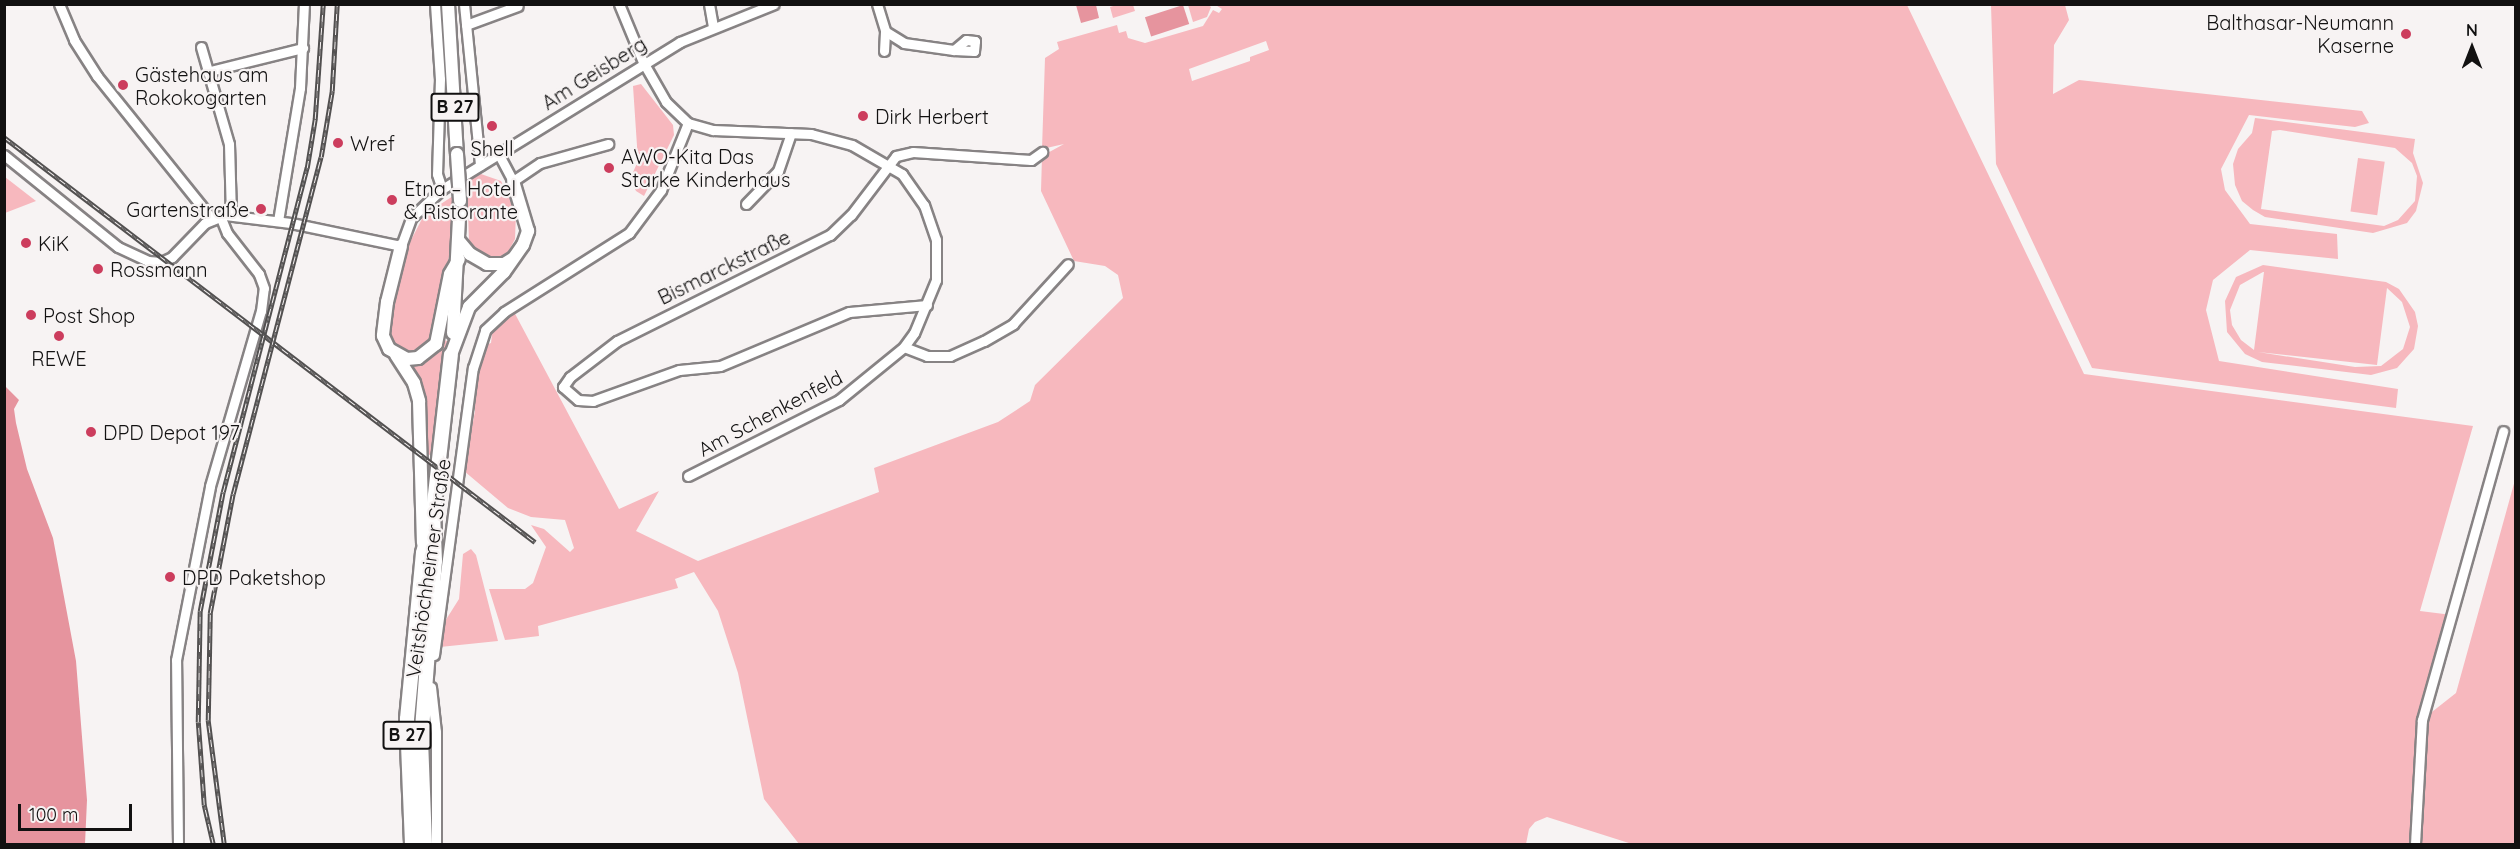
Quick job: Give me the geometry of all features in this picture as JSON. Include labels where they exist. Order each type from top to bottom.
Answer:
[{"type":"highway","name":"Veitshöchheimer Straße","points":[[412,844],[407,720],[423,553],[433,512],[451,356]]},
{"type":"highway","name":"Veitshöchheimer Straße","points":[[425,844],[421,742],[435,561],[433,512]]},
{"type":"main road","name":"B 27","points":[[448,4],[459,201],[459,259],[451,356]]},
{"type":"main road","points":[[451,356],[470,307],[516,256],[528,231],[513,181]]},
{"type":"main road","points":[[459,241],[478,261],[487,264],[504,264],[516,256]]},
{"type":"main road","points":[[401,246],[383,324],[383,336],[414,383],[419,401],[423,553]]},
{"type":"main road","points":[[396,356],[418,358],[436,344],[450,274],[459,259]]},
{"type":"street","points":[[59,4],[74,40],[97,76],[216,218],[259,274],[264,288],[261,311],[210,486],[176,660],[178,844]]},
{"type":"street","points":[[278,221],[303,48],[304,4]]},
{"type":"street","points":[[435,4],[440,79],[437,174],[442,189]]},
{"type":"street","points":[[464,4],[480,165]]},
{"type":"street","name":"Am Schenkenfeld","points":[[620,4],[643,62],[666,102],[688,123],[713,130],[791,133],[852,145],[888,164],[914,189],[933,228],[938,264],[927,305],[904,347],[837,401],[688,476]]},
{"type":"street","points":[[709,4],[713,27]]},
{"type":"street","name":"Am Geisberg","points":[[401,246],[411,218],[442,189],[643,62],[713,27],[774,4]]},
{"type":"street","points":[[877,4],[885,31],[884,51]]},
{"type":"street","points":[[466,25],[519,6]]},
{"type":"street","points":[[885,31],[904,43],[954,50]]},
{"type":"street","points":[[201,47],[210,71],[229,144],[231,215]]},
{"type":"street","points":[[210,71],[303,48]]},
{"type":"street","name":"Veitshöchheimer Straße","points":[[436,844],[436,732],[432,678],[445,558],[465,441],[475,353],[485,330],[504,312],[629,233],[661,190],[688,123]]},
{"type":"street","points":[[746,204],[778,171],[791,133]]},
{"type":"street","points":[[498,153],[513,181],[546,160],[608,144]]},
{"type":"street","points":[[888,164],[896,156],[913,152],[1031,160],[1042,152]]},
{"type":"street","points":[[4,155],[118,247],[148,261],[161,262],[172,256],[191,234],[216,218],[231,215],[278,221],[401,246]]},
{"type":"street","name":"Bismarckstraße","points":[[888,164],[851,215],[830,235],[617,341],[570,377],[562,387],[578,400],[593,401],[679,370],[720,366],[849,312],[927,305]]},
{"type":"street","points":[[904,347],[927,357],[950,356],[984,340],[1013,324],[1068,264]]},
{"type":"street","points":[[2415,844],[2422,720],[2503,430]]},
{"type":"shaded area","points":[[1120,4],[1133,5],[1135,11],[1113,18],[1110,7]]},
{"type":"shaded area","points":[[1214,4],[1907,5],[2084,374],[2473,426],[2420,611],[2452,615],[2423,719],[2456,693],[2515,480],[2515,844],[1632,844],[1547,817],[1535,822],[1529,829],[1526,844],[799,844],[764,799],[738,673],[718,611],[694,572],[675,579],[678,588],[538,626],[539,636],[505,640],[489,589],[525,589],[533,583],[546,547],[531,525],[544,529],[570,552],[574,548],[565,520],[531,517],[508,508],[464,471],[475,411],[475,379],[482,346],[491,343],[493,325],[513,310],[619,509],[659,491],[636,531],[698,561],[879,492],[874,468],[998,422],[1030,401],[1035,385],[1123,298],[1118,275],[1105,266],[1074,261],[1041,191],[1042,156],[1064,144],[1042,149],[1045,58],[1059,49],[1057,42],[1117,25],[1119,33],[1126,31],[1128,38],[1145,43],[1203,26],[1213,10],[1219,13],[1222,9]],"holes":[[[1266,41],[1269,50],[1250,57],[1250,61],[1192,81],[1189,69]]]},
{"type":"shaded area","points":[[1076,5],[1096,5],[1099,18],[1081,23]]},
{"type":"shaded area","points":[[1183,5],[1189,24],[1151,36],[1145,17]]},
{"type":"shaded area","points":[[1188,5],[1211,7],[1207,17],[1193,22]]},
{"type":"shaded area","points":[[1991,5],[2065,5],[2069,20],[2054,45],[2053,94],[2079,80],[2362,111],[2369,123],[2355,127],[2249,115],[2221,169],[2225,190],[2250,224],[2337,234],[2338,259],[2250,250],[2213,280],[2206,310],[2219,361],[2398,389],[2396,408],[2092,368],[1996,164]]},
{"type":"shaded area","points":[[641,84],[673,125],[674,135],[644,196],[636,191],[630,179],[638,161],[633,86]]},
{"type":"shaded area","points":[[2255,118],[2415,139],[2413,153],[2423,183],[2416,211],[2407,223],[2373,233],[2265,217],[2242,201],[2235,185],[2233,164],[2238,149],[2252,133]],"holes":[[[2280,130],[2395,148],[2412,163],[2417,176],[2415,201],[2398,220],[2384,226],[2261,209],[2272,131]]]},
{"type":"shaded area","points":[[2358,158],[2385,162],[2377,215],[2350,211]]},
{"type":"shaded area","points":[[481,174],[501,181],[516,212],[515,239],[505,258],[491,260],[472,249],[469,242],[467,181]]},
{"type":"shaded area","points":[[5,177],[36,201],[5,213]]},
{"type":"shaded area","points":[[453,196],[451,247],[431,343],[417,354],[402,353],[390,341],[387,324],[409,244],[424,215]]},
{"type":"shaded area","points":[[2263,265],[2386,282],[2399,289],[2415,312],[2418,326],[2414,349],[2397,368],[2371,375],[2262,362],[2245,354],[2227,332],[2225,301],[2236,277]],"holes":[[[2264,272],[2254,350],[2241,340],[2232,325],[2230,310],[2240,285]],[[2387,288],[2402,302],[2410,327],[2403,349],[2381,366],[2355,367],[2258,352],[2377,365]]]},
{"type":"shaded area","points":[[442,339],[447,341],[434,458],[424,451],[408,365],[432,355]]},
{"type":"shaded area","points":[[5,386],[19,400],[14,409],[16,423],[27,469],[53,538],[76,661],[87,800],[85,844],[5,844]]},
{"type":"shaded area","points":[[471,549],[476,555],[498,641],[440,647],[442,626],[459,599],[463,554]]},
{"type":"railway","points":[[213,844],[204,805],[198,722],[200,611],[223,492],[307,168],[315,119],[323,4]]},
{"type":"railway","points":[[224,844],[208,720],[210,613],[233,494],[321,157],[332,91],[337,4]]},
{"type":"railway","points":[[4,137],[535,542]]},
{"type":"place","name":"Balthasar-Neumann Kaserne","points":[[2406,34]]},
{"type":"place","name":"Gästehaus am Rokokogarten","points":[[123,85]]},
{"type":"place","name":"Dirk Herbert","points":[[863,116]]},
{"type":"place","name":"Shell","points":[[492,126]]},
{"type":"place","name":"Wref","points":[[338,143]]},
{"type":"place","name":"AWO-Kita Das Starke Kinderhaus","points":[[609,168]]},
{"type":"place","name":"Etna – Hotel & Ristorante","points":[[392,200]]},
{"type":"place","name":"Gartenstraße","points":[[261,209]]},
{"type":"place","name":"KiK","points":[[26,243]]},
{"type":"place","name":"Rossmann","points":[[98,269]]},
{"type":"place","name":"Post Shop","points":[[31,315]]},
{"type":"place","name":"REWE","points":[[59,336]]},
{"type":"place","name":"DPD Depot 197","points":[[91,432]]},
{"type":"place","name":"DPD Paketshop","points":[[170,577]]}]
